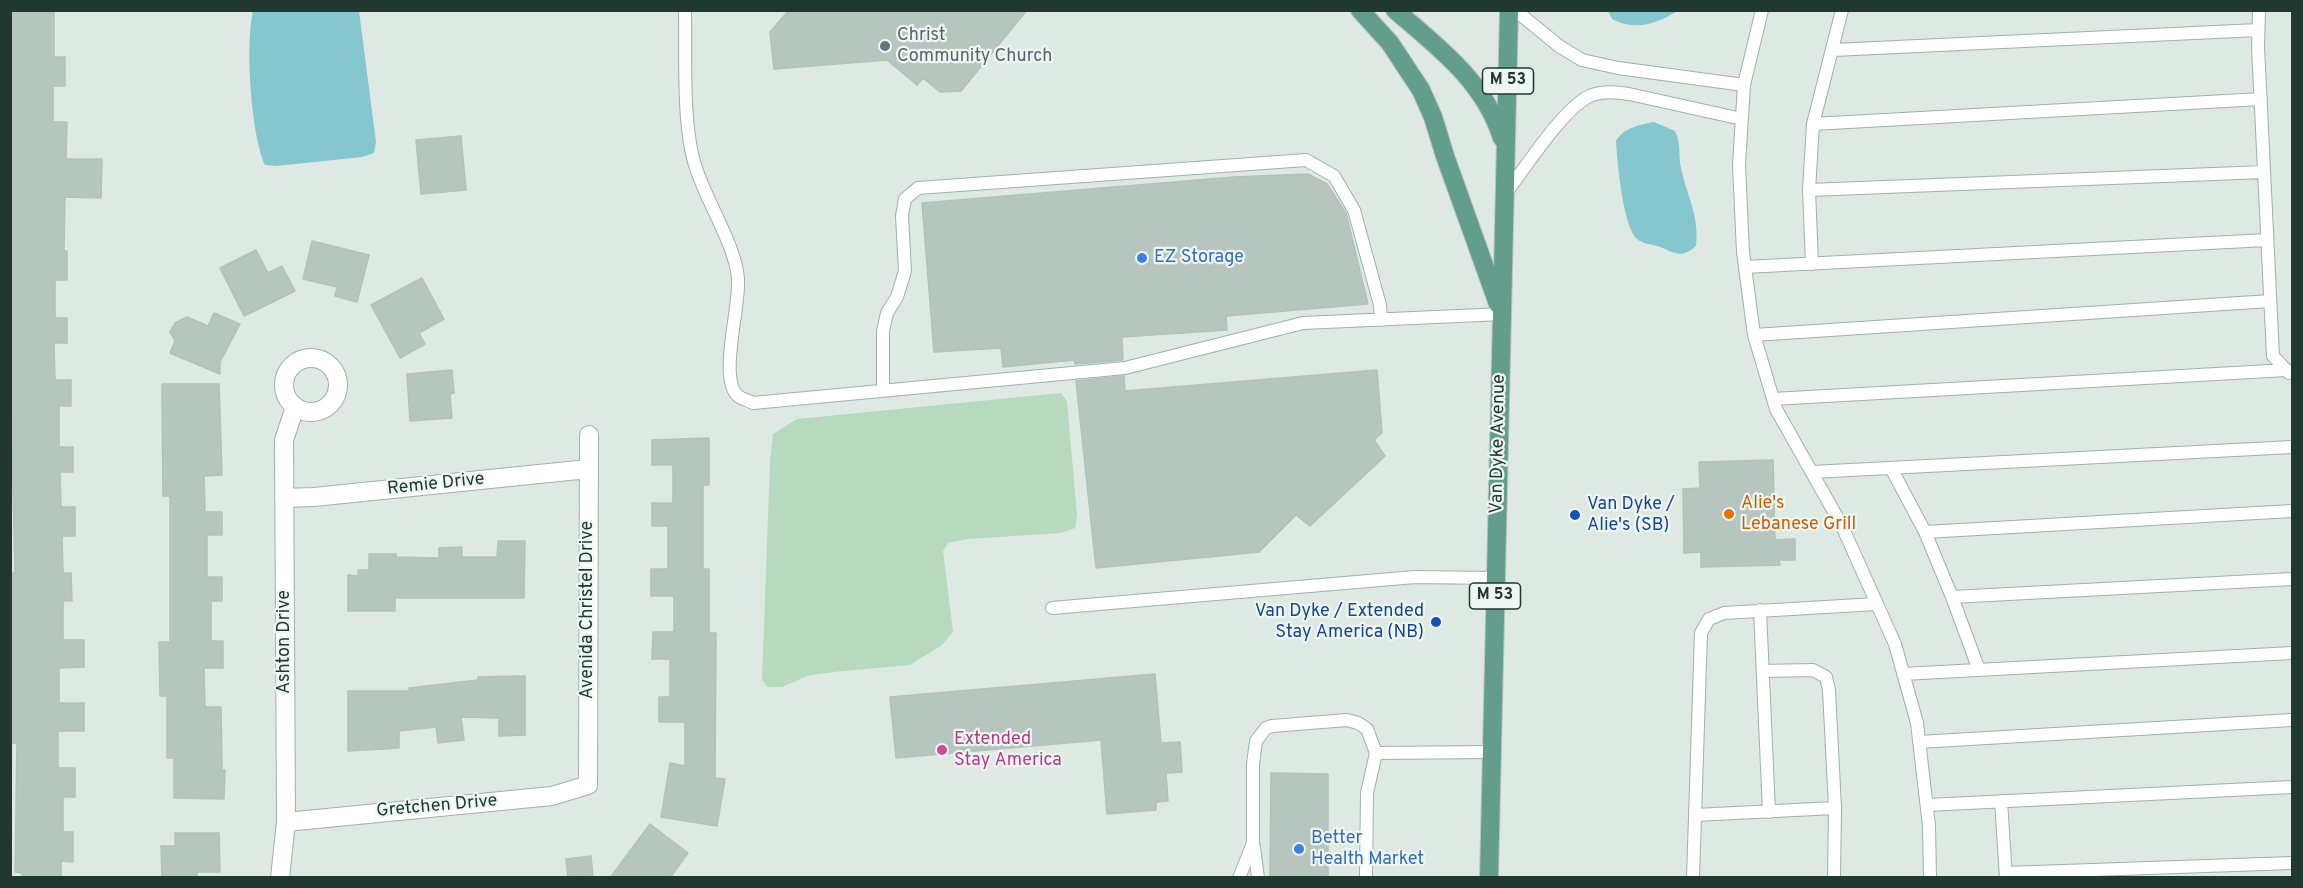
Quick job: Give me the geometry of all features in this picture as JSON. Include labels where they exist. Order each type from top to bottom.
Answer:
[{"type":"main road","points":[[1360,10],[1390,43],[1421,90],[1433,117],[1502,314]]},
{"type":"main road","points":[[1395,10],[1460,66],[1480,91],[1497,121],[1506,151]]},
{"type":"main road","name":"Van Dyke Avenue","points":[[1489,878],[1509,10]]},
{"type":"street","name":"Ashton Drive","points":[[280,878],[286,822],[284,440],[295,407]]},
{"type":"street","name":"Avenida Christel Drive","points":[[588,786],[589,435]]},
{"type":"street","name":"Remie Drive","points":[[284,498],[314,497],[588,469]]},
{"type":"street","name":"Gretchen Drive","points":[[286,822],[552,796],[588,786]]},
{"type":"lane","points":[[685,10],[688,123],[694,163],[732,253],[738,277],[738,303],[728,366],[730,385],[738,396],[753,403],[1125,368],[1303,323],[1502,314]]},
{"type":"lane","points":[[1515,10],[1559,46],[1582,60],[1618,68],[1744,85]]},
{"type":"lane","points":[[1762,10],[1744,85],[1738,165],[1745,267],[1754,335],[1776,409],[1842,526],[1894,644],[1917,723],[1926,805],[1930,878]]},
{"type":"lane","points":[[1812,264],[1809,190],[1813,124],[1842,10]]},
{"type":"lane","points":[[2259,10],[2258,30],[2273,356],[2290,373]]},
{"type":"lane","points":[[1833,50],[2258,30]]},
{"type":"lane","points":[[1505,194],[1573,108],[1591,95],[1614,92],[1629,94],[1742,119]]},
{"type":"lane","points":[[1813,124],[2261,99]]},
{"type":"lane","points":[[883,390],[883,331],[887,313],[897,297],[905,271],[902,216],[905,199],[918,188],[1306,160],[1334,176],[1354,210],[1380,305],[1381,320]]},
{"type":"lane","points":[[1809,190],[2264,172]]},
{"type":"lane","points":[[1745,267],[2267,240]]},
{"type":"lane","points":[[1754,335],[2270,301]]},
{"type":"lane","points":[[1773,399],[2290,373]]},
{"type":"lane","points":[[1812,472],[2292,447]]},
{"type":"lane","points":[[1891,468],[1925,532],[1979,670]]},
{"type":"lane","points":[[1925,532],[2292,511]]},
{"type":"lane","points":[[1052,608],[1415,577],[1495,578]]},
{"type":"lane","points":[[1952,597],[2292,579]]},
{"type":"lane","points":[[1693,878],[1701,633],[1708,619],[1724,612],[1876,604]]},
{"type":"lane","points":[[1760,610],[1769,812]]},
{"type":"lane","points":[[1903,674],[2292,653]]},
{"type":"lane","points":[[1763,671],[1813,670],[1826,677],[1829,690],[1835,808],[1834,878]]},
{"type":"lane","points":[[1258,878],[1253,843],[1254,750],[1259,734],[1266,728],[1347,720],[1367,729],[1376,753],[1367,793],[1366,878]]},
{"type":"lane","points":[[1919,742],[2292,720]]},
{"type":"lane","points":[[1376,753],[1492,752]]},
{"type":"lane","points":[[1926,805],[2292,787]]},
{"type":"lane","points":[[2001,801],[2006,875],[2292,863]]},
{"type":"lane","points":[[1695,815],[1835,808]]},
{"type":"lane","points":[[1239,878],[1253,843]]},
{"type":"green space","points":[[1061,393],[1067,401],[1077,515],[1075,528],[1061,533],[967,539],[948,543],[943,551],[953,632],[942,645],[910,665],[807,676],[782,687],[767,687],[762,679],[773,434],[797,419]]},
{"type":"water","points":[[253,11],[359,11],[376,142],[374,153],[362,157],[276,166],[265,165],[256,133],[251,89],[250,45]]},
{"type":"water","points":[[1608,11],[1677,11],[1653,22],[1629,25],[1612,19]]},
{"type":"water","points":[[1654,122],[1675,131],[1682,174],[1696,224],[1696,246],[1680,254],[1637,239],[1632,232],[1624,208],[1616,141],[1628,130]]},
{"type":"building","points":[[10,10],[54,10],[54,57],[65,57],[65,86],[53,86],[53,122],[67,122],[66,159],[102,159],[101,198],[65,197],[64,251],[67,251],[67,280],[55,280],[55,318],[67,318],[67,343],[54,343],[55,380],[71,380],[71,406],[59,406],[59,447],[73,447],[73,472],[60,472],[61,507],[75,507],[75,536],[62,536],[63,573],[71,573],[72,601],[63,601],[63,640],[84,640],[84,667],[59,668],[59,703],[84,703],[84,731],[58,731],[58,768],[75,768],[75,797],[63,797],[63,832],[73,832],[73,862],[61,861],[61,878],[22,878],[22,873],[15,872],[17,743],[13,743],[13,573],[15,573],[10,359]]},
{"type":"building","name":"Christ Community Church","points":[[789,10],[1027,10],[961,91],[940,92],[923,78],[917,85],[887,60],[774,69],[770,32]]},
{"type":"building","points":[[461,136],[466,190],[421,194],[416,140]]},
{"type":"building","name":"EZ Storage","points":[[1308,174],[1327,184],[1346,213],[1368,304],[1226,316],[1227,330],[1122,337],[1123,360],[1075,364],[1074,360],[1003,367],[1001,348],[934,352],[922,203],[1234,177]]},
{"type":"building","points":[[312,241],[369,255],[357,302],[335,296],[337,287],[303,279]]},
{"type":"building","points":[[256,250],[268,273],[282,266],[295,291],[244,316],[220,268]]},
{"type":"building","points":[[422,278],[444,319],[419,333],[425,344],[400,358],[371,305]]},
{"type":"building","points":[[214,313],[240,324],[220,362],[220,374],[170,353],[175,341],[170,332],[175,323],[187,317],[208,326]]},
{"type":"building","points":[[452,370],[454,393],[450,394],[452,418],[410,421],[407,374]]},
{"type":"building","points":[[1377,370],[1382,433],[1374,440],[1385,456],[1310,526],[1296,515],[1259,552],[1096,568],[1076,381],[1124,376],[1125,391]]},
{"type":"building","points":[[162,384],[219,384],[222,475],[204,476],[205,512],[222,512],[222,535],[207,535],[207,577],[222,577],[222,601],[211,601],[211,641],[223,641],[223,668],[204,668],[205,707],[221,707],[222,770],[225,770],[224,799],[174,798],[174,758],[167,758],[167,696],[160,696],[159,642],[170,642],[170,496],[163,496]]},
{"type":"building","points":[[709,438],[709,485],[703,485],[703,569],[709,569],[709,633],[716,633],[715,778],[725,779],[717,826],[661,817],[670,763],[685,766],[685,722],[659,722],[659,697],[670,697],[670,659],[652,659],[653,632],[674,632],[674,596],[651,596],[651,569],[668,569],[668,526],[652,526],[652,503],[673,503],[673,465],[652,465],[652,440]]},
{"type":"building","name":"Alie's Lebanese Grill","points":[[1773,460],[1775,540],[1795,539],[1795,560],[1779,560],[1780,565],[1701,567],[1701,552],[1684,553],[1683,489],[1700,488],[1699,462]]},
{"type":"building","points":[[498,541],[525,541],[524,598],[395,598],[395,611],[348,611],[348,575],[358,576],[358,570],[369,570],[369,554],[439,558],[439,548],[462,547],[462,557],[497,557]]},
{"type":"building","name":"Extended Stay America","points":[[1155,674],[1161,743],[1180,742],[1182,772],[1166,773],[1168,801],[1156,802],[1156,810],[1107,814],[1101,740],[896,758],[890,697]]},
{"type":"building","points":[[525,676],[525,735],[499,736],[499,718],[461,717],[464,740],[438,743],[436,727],[399,731],[399,748],[348,751],[348,691],[410,691],[409,688],[478,680],[478,677]]},
{"type":"building","points":[[1271,773],[1328,774],[1328,878],[1270,878]]},
{"type":"building","points":[[650,824],[688,853],[670,878],[610,878]]},
{"type":"building","points":[[175,833],[219,833],[220,872],[197,872],[197,878],[162,878],[161,846],[175,846]]},
{"type":"building","points":[[591,856],[593,878],[568,878],[566,859]]},
{"type":"place","name":"Christ Community Church","points":[[885,46]]},
{"type":"place","name":"EZ Storage","points":[[1142,258]]},
{"type":"place","name":"Alie's Lebanese Grill","points":[[1729,514]]},
{"type":"place","name":"Van Dyke / Alie's (SB)","points":[[1575,515]]},
{"type":"place","name":"Van Dyke / Extended Stay America (NB)","points":[[1436,622]]},
{"type":"place","name":"Extended Stay America","points":[[942,750]]},
{"type":"place","name":"Better Health Market","points":[[1299,849]]}]
